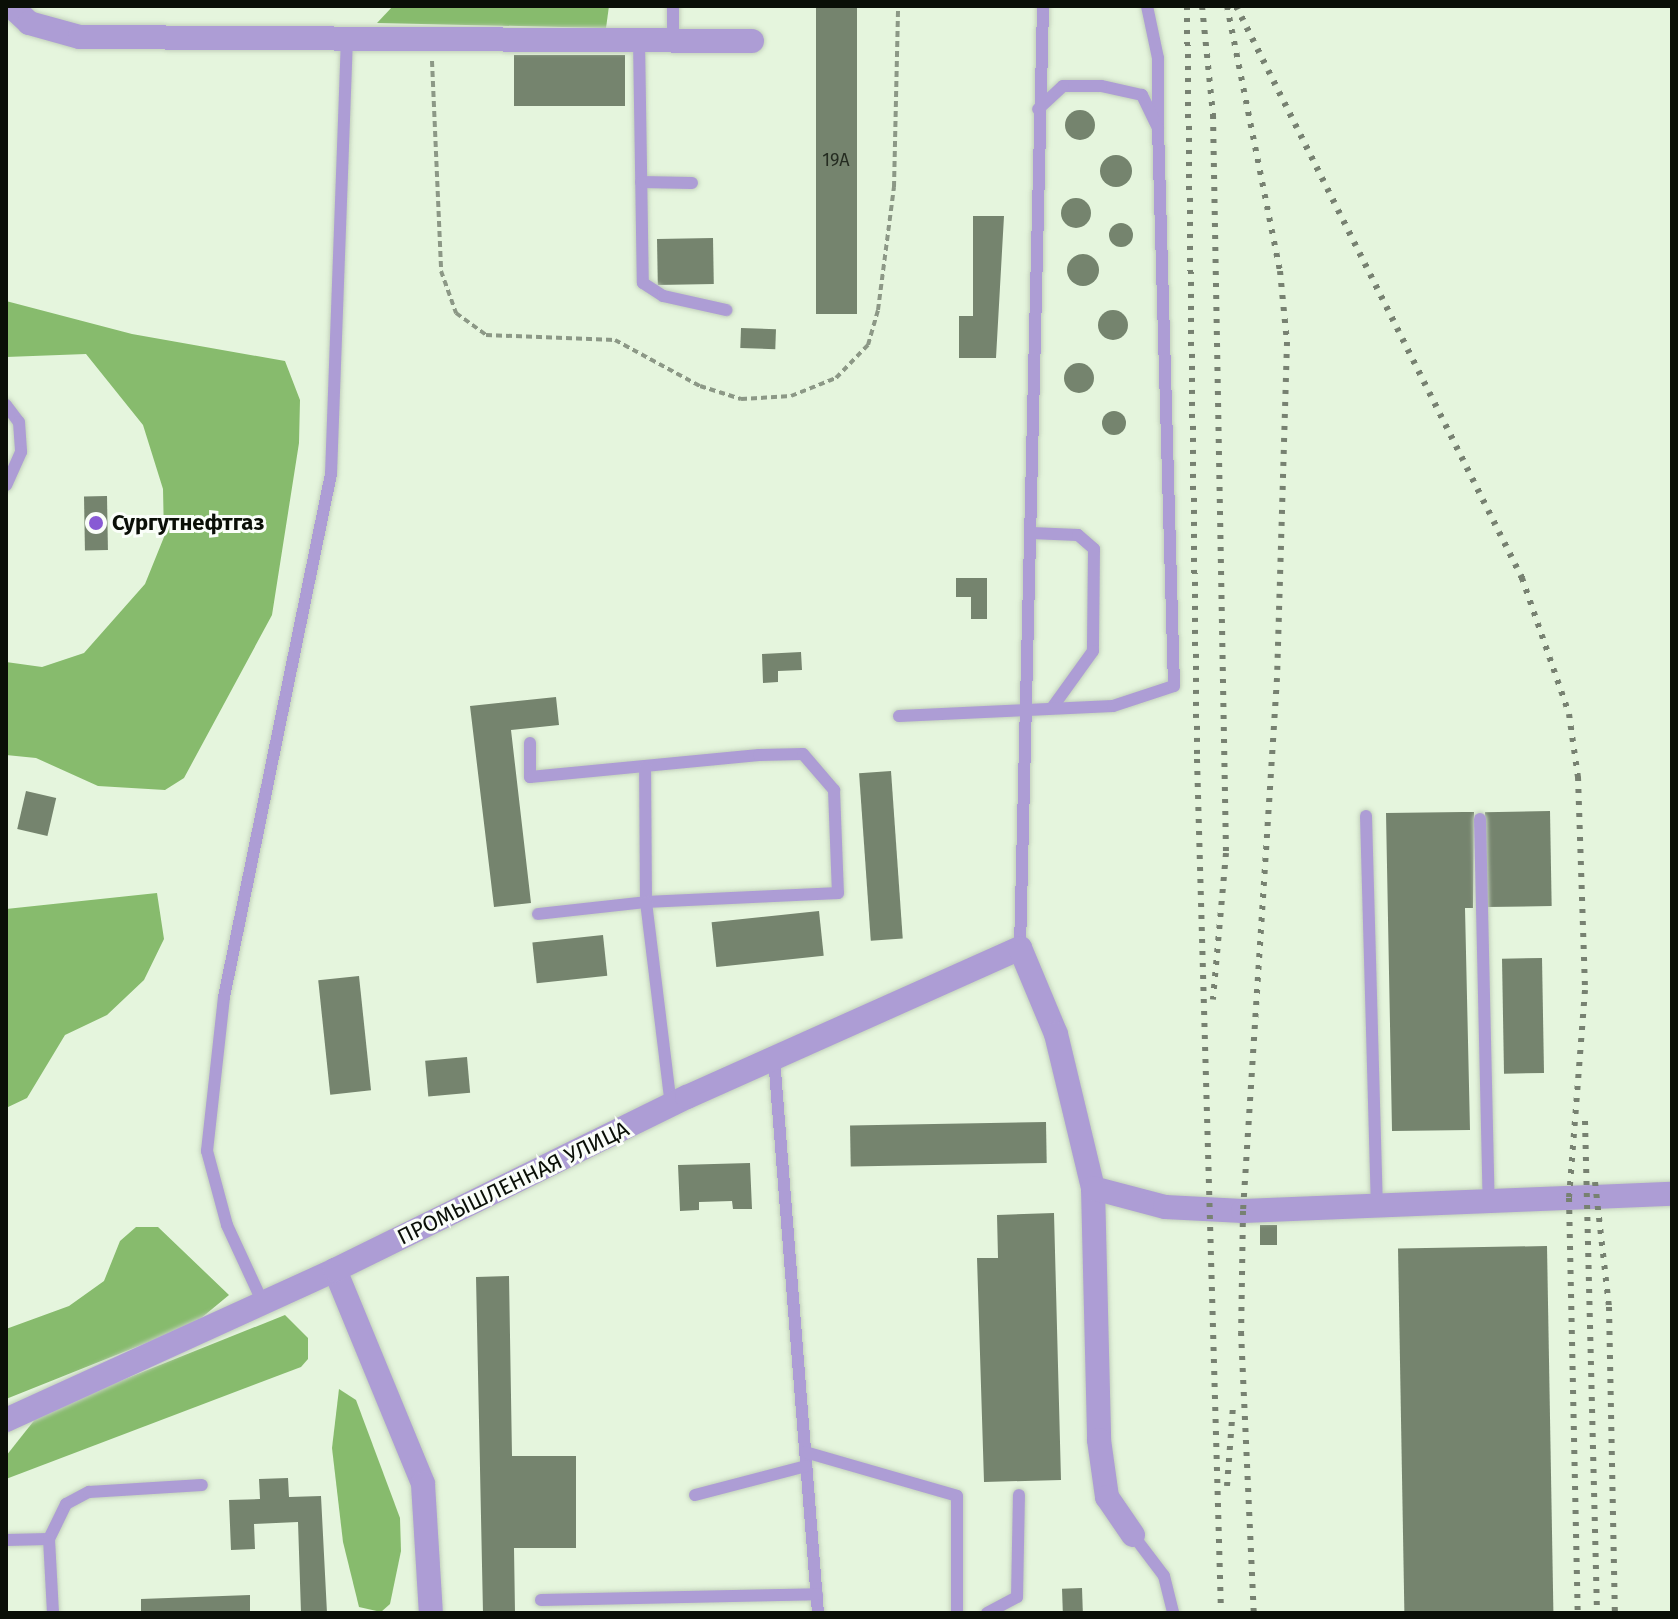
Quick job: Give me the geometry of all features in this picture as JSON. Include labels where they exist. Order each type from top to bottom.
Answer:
[{"type":"street","points":[[11,6],[29,23],[80,37],[752,41]]},
{"type":"street","points":[[1020,948],[1056,1034],[1093,1188],[1099,1440],[1107,1497],[1133,1535]]},
{"type":"street","name":"ПРОМЫШЛЕННАЯ УЛИЦА","points":[[6,1420],[335,1270],[671,1105],[1020,948]]},
{"type":"street","points":[[1093,1188],[1165,1207],[1243,1211],[1672,1194]]},
{"type":"street","points":[[335,1270],[423,1484],[431,1613]]},
{"type":"lane","points":[[673,6],[673,41]]},
{"type":"lane","points":[[1020,948],[1030,708],[1038,109],[1043,6]]},
{"type":"lane","points":[[899,716],[1113,706],[1174,686],[1158,58],[1147,6]]},
{"type":"lane","points":[[263,1303],[227,1225],[207,1151],[224,997],[331,474],[347,38]]},
{"type":"lane","points":[[639,40],[643,283],[663,296],[726,310]]},
{"type":"lane","points":[[1038,109],[1063,86],[1101,86],[1142,95],[1158,128]]},
{"type":"lane","points":[[641,182],[692,183]]},
{"type":"lane","points":[[6,405],[19,422],[21,452],[6,485]]},
{"type":"lane","points":[[1031,533],[1078,535],[1094,549],[1093,651],[1052,708]]},
{"type":"lane","points":[[530,743],[530,777],[803,754],[834,790],[838,893],[646,902],[538,914]]},
{"type":"lane","points":[[645,767],[646,902],[671,1105]]},
{"type":"lane","points":[[1366,816],[1377,1206]]},
{"type":"lane","points":[[1480,819],[1489,1201]]},
{"type":"lane","points":[[774,1058],[818,1613]]},
{"type":"lane","points":[[695,1495],[806,1459],[957,1496],[957,1613]]},
{"type":"lane","points":[[53,1613],[49,1539],[66,1504],[89,1492],[202,1485]]},
{"type":"lane","points":[[987,1613],[1017,1597],[1019,1495]]},
{"type":"lane","points":[[1133,1535],[1164,1576],[1173,1613]]},
{"type":"lane","points":[[6,1540],[49,1539]]},
{"type":"lane","points":[[541,1600],[817,1594]]},
{"type":"path","points":[[431,39],[441,271],[456,313],[486,335],[615,340],[700,386],[754,399],[791,396],[836,378],[868,345],[894,187],[898,6]]},
{"type":"green space","points":[[393,6],[609,6],[606,28],[377,23]]},
{"type":"green space","points":[[6,301],[132,334],[285,361],[300,400],[299,443],[272,615],[184,778],[165,790],[98,786],[36,758],[6,755],[6,662],[42,667],[84,653],[145,584],[164,537],[163,489],[143,425],[86,354],[6,357]]},
{"type":"green space","points":[[157,893],[164,939],[144,980],[107,1015],[65,1035],[27,1098],[6,1108],[6,909]]},
{"type":"green space","points":[[136,1227],[158,1227],[229,1295],[194,1324],[6,1399],[6,1329],[69,1306],[104,1281],[120,1241]]},
{"type":"green space","points":[[285,1315],[308,1338],[308,1359],[301,1367],[6,1479],[6,1456],[40,1413]]},
{"type":"green space","points":[[339,1389],[356,1400],[400,1518],[401,1551],[390,1604],[381,1612],[359,1607],[343,1542],[332,1448]]},
{"type":"building","points":[[816,6],[857,6],[857,314],[816,314]]},
{"type":"building","points":[[514,55],[625,55],[625,106],[514,106]]},
{"type":"building","points":[[1080,110],[1091,114],[1095,125],[1091,136],[1080,140],[1069,136],[1065,125],[1069,114]]},
{"type":"building","points":[[1116,155],[1127,160],[1132,171],[1127,182],[1116,187],[1105,182],[1100,171],[1105,160]]},
{"type":"building","points":[[1076,198],[1082,199],[1090,207],[1090,219],[1082,227],[1076,228],[1070,227],[1062,219],[1061,213],[1062,207],[1070,199]]},
{"type":"building","points":[[973,216],[1004,216],[996,358],[959,358],[959,316],[973,316]]},
{"type":"building","points":[[1121,223],[1132,230],[1133,235],[1126,246],[1121,247],[1110,240],[1109,235],[1116,224]]},
{"type":"building","points":[[713,238],[714,284],[658,285],[657,239]]},
{"type":"building","points":[[1083,254],[1094,259],[1099,270],[1094,281],[1083,286],[1072,281],[1067,270],[1072,259]]},
{"type":"building","points":[[1113,310],[1124,314],[1128,325],[1124,336],[1113,340],[1102,336],[1098,325],[1102,314]]},
{"type":"building","points":[[741,328],[776,329],[775,349],[740,348]]},
{"type":"building","points":[[1079,363],[1089,368],[1094,378],[1089,388],[1079,393],[1069,388],[1064,378],[1069,368]]},
{"type":"building","points":[[1114,411],[1122,415],[1126,423],[1122,431],[1114,435],[1106,431],[1102,423],[1106,415]]},
{"type":"building","name":"Сургутнефтгаз","points":[[84,496],[107,496],[108,550],[85,550]]},
{"type":"building","points":[[956,578],[987,578],[987,619],[971,619],[971,597],[956,597]]},
{"type":"building","points":[[801,652],[802,670],[778,671],[778,682],[763,683],[762,654]]},
{"type":"building","points":[[556,697],[559,725],[511,730],[531,903],[494,907],[470,706]]},
{"type":"building","points":[[891,771],[903,939],[871,941],[859,773]]},
{"type":"building","points":[[26,791],[56,798],[47,836],[17,829]]},
{"type":"building","points":[[1550,811],[1552,906],[1487,907],[1485,812]]},
{"type":"building","points":[[1474,812],[1473,908],[1465,908],[1470,1130],[1392,1131],[1386,813]]},
{"type":"building","points":[[819,911],[824,956],[716,967],[712,922]]},
{"type":"building","points":[[603,935],[607,976],[537,983],[532,942]]},
{"type":"building","points":[[1542,958],[1544,1073],[1504,1074],[1502,959]]},
{"type":"building","points":[[359,976],[371,1090],[330,1095],[318,980]]},
{"type":"building","points":[[467,1057],[470,1093],[428,1097],[425,1061]]},
{"type":"building","points":[[1046,1122],[1047,1163],[851,1166],[850,1125]]},
{"type":"building","points":[[750,1163],[752,1209],[733,1209],[732,1201],[699,1202],[699,1210],[680,1211],[678,1165]]},
{"type":"building","points":[[1054,1213],[1061,1480],[984,1482],[977,1258],[998,1258],[997,1215]]},
{"type":"building","points":[[1260,1225],[1277,1225],[1277,1245],[1260,1245]]},
{"type":"building","points":[[1547,1246],[1553,1613],[1404,1613],[1398,1249]]},
{"type":"building","points":[[509,1276],[512,1456],[576,1456],[576,1548],[514,1548],[515,1613],[483,1613],[476,1277]]},
{"type":"building","points":[[288,1478],[289,1497],[321,1496],[327,1613],[301,1613],[298,1522],[254,1524],[255,1549],[231,1550],[229,1500],[260,1499],[259,1479]]},
{"type":"building","points":[[1082,1588],[1083,1613],[1063,1613],[1062,1589]]},
{"type":"building","points":[[250,1595],[250,1613],[141,1613],[141,1599]]},
{"type":"railway","points":[[1187,6],[1197,759],[1221,1613]]},
{"type":"railway","points":[[1202,6],[1213,115],[1226,853],[1213,999]]},
{"type":"railway","points":[[1227,6],[1280,271],[1287,342],[1277,678],[1243,1211],[1241,1332],[1254,1613]]},
{"type":"railway","points":[[1236,6],[1522,578],[1569,714],[1578,777],[1585,990],[1569,1198],[1578,1613]]},
{"type":"railway","points":[[1585,1121],[1597,1613]]},
{"type":"railway","points":[[1595,1182],[1609,1307],[1615,1613]]},
{"type":"railway","points":[[1227,1486],[1233,1406]]},
{"type":"place","name":"Сургутнефтгаз","points":[[96,523]]}]
